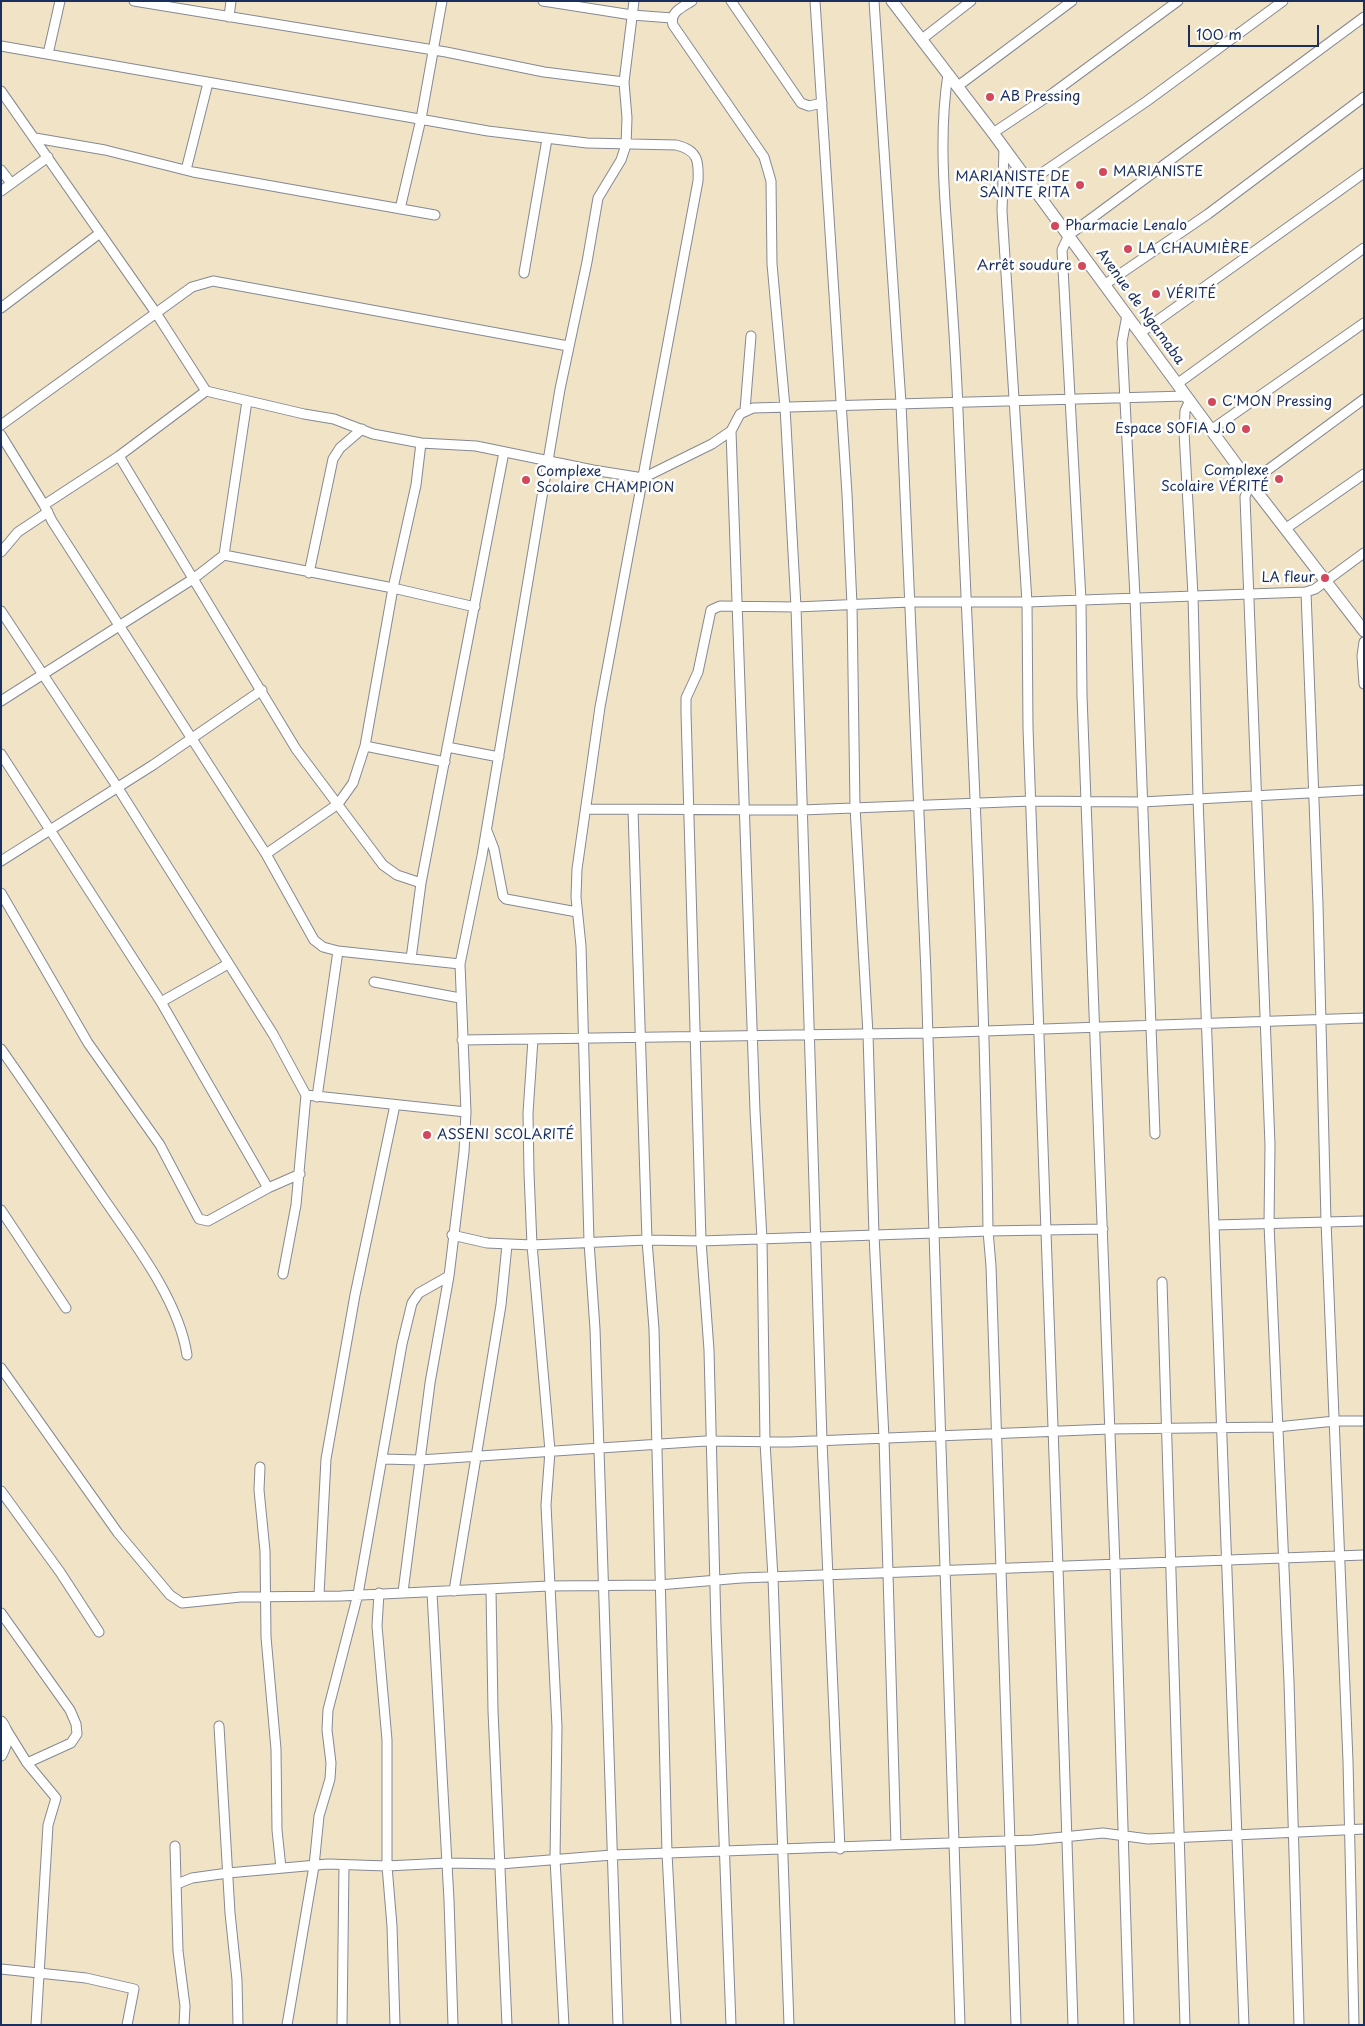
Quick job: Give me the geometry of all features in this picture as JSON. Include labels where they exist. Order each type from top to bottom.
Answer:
[{"type":"main road","name":"Avenue de Ngamaba","points":[[895,2],[1069,235],[1250,483],[1363,629]]},
{"type":"main road","points":[[1,1755],[7,1744],[3,1724]]},
{"type":"street","points":[[48,54],[60,1]]},
{"type":"street","points":[[134,1],[434,50],[544,72],[624,82]]},
{"type":"street","points":[[229,18],[231,1]]},
{"type":"street","points":[[400,209],[421,119],[442,1]]},
{"type":"street","points":[[543,1],[632,15],[672,18]]},
{"type":"street","points":[[403,1592],[439,1326],[449,1276],[452,1235],[464,1152],[466,1112],[460,964],[499,757],[568,346],[598,198],[621,160],[626,145],[627,118],[624,82],[634,1]]},
{"type":"street","points":[[692,1],[675,13],[672,18],[674,25],[764,157],[769,170],[772,264],[785,407],[796,606],[822,1441],[840,1849]]},
{"type":"street","points":[[731,1],[801,103],[809,106],[822,103]]},
{"type":"street","points":[[815,1],[852,605],[855,807],[868,1034],[874,1235],[884,1438],[896,1845]]},
{"type":"street","points":[[874,1],[901,403],[910,602],[927,1033],[960,2025]]},
{"type":"street","points":[[922,39],[971,1]]},
{"type":"street","points":[[958,86],[1072,1]]},
{"type":"street","points":[[993,133],[1053,93],[1178,1]]},
{"type":"street","points":[[1029,182],[1147,101],[1283,1]]},
{"type":"street","points":[[1129,2025],[1096,1027],[1088,801],[1082,696],[1081,600],[1062,250],[1069,235],[1364,17]]},
{"type":"street","points":[[1,46],[208,83],[547,139],[626,145],[654,144],[688,148],[695,155],[698,181],[600,707],[577,869],[576,912],[582,946],[589,1242],[595,1329],[618,2025]]},
{"type":"street","points":[[948,74],[942,111],[944,191],[958,403],[968,603],[1016,2025]]},
{"type":"street","points":[[186,170],[208,83]]},
{"type":"street","points":[[1,91],[156,313],[206,391],[334,419],[362,430],[421,443],[476,446],[643,478],[712,444],[731,430],[740,414],[745,410],[753,408],[1069,398],[1188,398],[1184,432],[1194,595],[1198,798],[1208,1023],[1221,1428],[1244,2025]]},
{"type":"street","points":[[1104,284],[1208,214],[1364,97]]},
{"type":"street","points":[[35,138],[105,150],[186,170],[435,215]]},
{"type":"street","points":[[524,273],[547,139]]},
{"type":"street","points":[[1004,148],[1002,211],[1027,602],[1028,728],[1058,1567],[1072,2025]]},
{"type":"street","points":[[1,191],[48,157]]},
{"type":"street","points":[[1,170],[11,184]]},
{"type":"street","points":[[1140,333],[1364,173]]},
{"type":"street","points":[[1,308],[100,233]]},
{"type":"street","points":[[1177,384],[1364,248]]},
{"type":"street","points":[[1,425],[192,287],[213,281],[568,346]]},
{"type":"street","points":[[1127,315],[1122,342],[1135,597],[1155,1134]]},
{"type":"street","points":[[1211,430],[1364,323]]},
{"type":"street","points":[[745,410],[751,336]]},
{"type":"street","points":[[1,552],[18,532],[46,508],[206,391]]},
{"type":"street","points":[[1299,2025],[1269,1224],[1270,1146],[1245,497],[1250,483],[1364,399]]},
{"type":"street","points":[[1,701],[193,579],[224,555],[247,401]]},
{"type":"street","points":[[309,573],[333,459],[340,448],[362,430]]},
{"type":"street","points":[[731,430],[752,1035],[762,1239],[765,1442],[773,1578],[789,2025]]},
{"type":"street","points":[[1,435],[118,625],[266,854],[314,940],[324,947],[338,951],[460,964]]},
{"type":"street","points":[[266,854],[338,804],[354,783],[365,746],[393,588],[416,485],[421,443]]},
{"type":"street","points":[[411,959],[422,883],[504,452]]},
{"type":"street","points":[[119,456],[296,749],[383,865],[397,875],[422,883]]},
{"type":"street","points":[[1285,529],[1364,474]]},
{"type":"street","points":[[731,2025],[712,1442],[701,1241],[697,1036],[691,921],[686,698],[698,672],[711,610],[720,606],[852,605],[910,602],[1027,602],[1306,592],[1315,589],[1364,553]]},
{"type":"street","points":[[224,555],[393,588],[475,607]]},
{"type":"street","points":[[1306,592],[1314,793],[1319,1020],[1325,1126],[1326,1221],[1350,1830],[1354,2025]]},
{"type":"street","points":[[1,611],[118,788],[273,1034],[306,1095],[300,1174],[283,1274]]},
{"type":"street","points":[[1364,642],[1362,656],[1364,684]]},
{"type":"street","points":[[1,861],[50,828],[118,788],[262,690]]},
{"type":"street","points":[[365,746],[445,762]]},
{"type":"street","points":[[448,747],[499,757]]},
{"type":"street","points":[[1,754],[161,1002],[268,1188]]},
{"type":"street","points":[[586,809],[802,810],[1031,801],[1142,802],[1364,790]]},
{"type":"street","points":[[633,810],[647,1240],[654,1328],[667,1853],[676,2025]]},
{"type":"street","points":[[486,831],[494,850],[503,896],[506,900],[576,912]]},
{"type":"street","points":[[1,893],[88,1043],[160,1145],[199,1219],[208,1221],[268,1188],[300,1174]]},
{"type":"street","points":[[317,1097],[338,951]]},
{"type":"street","points":[[161,1002],[228,964]]},
{"type":"street","points":[[374,982],[460,998]]},
{"type":"street","points":[[462,1040],[927,1033],[1364,1018]]},
{"type":"street","points":[[533,1040],[528,1113],[532,1245],[550,1450],[546,1505],[557,1726],[555,1859],[564,2025]]},
{"type":"street","points":[[1,1049],[122,1223],[176,1313],[184,1333],[187,1355]]},
{"type":"street","points":[[306,1095],[466,1112]]},
{"type":"street","points":[[319,1595],[326,1459],[355,1295],[394,1105]]},
{"type":"street","points":[[1,1210],[66,1308]]},
{"type":"street","points":[[1215,1225],[1364,1220]]},
{"type":"street","points":[[452,1235],[507,1245],[532,1245],[647,1240],[701,1241],[1046,1229],[1103,1229]]},
{"type":"street","points":[[454,1591],[501,1305],[507,1245]]},
{"type":"street","points":[[287,2025],[314,1866],[319,1816],[330,1779],[332,1762],[327,1730],[328,1710],[358,1594],[402,1344],[412,1303],[419,1293],[449,1276]]},
{"type":"street","points":[[1162,1282],[1169,1562],[1185,2025]]},
{"type":"street","points":[[1,1368],[118,1533],[170,1595],[182,1603],[264,1596],[403,1592],[432,1593],[549,1586],[659,1585],[715,1580],[828,1575],[1364,1555]]},
{"type":"street","points":[[383,1459],[420,1460],[656,1444],[822,1441],[1110,1429],[1277,1427],[1335,1421],[1364,1421]]},
{"type":"street","points":[[260,1466],[259,1490],[265,1551],[264,1596],[266,1637],[276,1748],[277,1830],[281,1868]]},
{"type":"street","points":[[1,1491],[60,1572],[99,1632]]},
{"type":"street","points":[[491,1590],[492,1711],[507,2025]]},
{"type":"street","points":[[379,1593],[377,1626],[387,1740],[387,1866],[392,1926],[395,2025]]},
{"type":"street","points":[[432,1593],[446,1863],[450,1900],[453,2025]]},
{"type":"street","points":[[1,1613],[70,1710],[76,1724],[77,1734],[71,1742],[27,1763]]},
{"type":"street","points":[[3,1724],[27,1763],[56,1798],[48,1825],[36,2025]]},
{"type":"street","points":[[219,1726],[237,1980],[238,2025]]},
{"type":"street","points":[[177,1884],[192,1878],[228,1873],[314,1866],[387,1866],[446,1863],[500,1864],[612,1855],[782,1849],[840,1849],[1067,1838],[1103,1833],[1148,1839],[1179,1836],[1238,1836],[1364,1829]]},
{"type":"street","points":[[175,1846],[178,1951],[185,2006],[184,2025]]},
{"type":"street","points":[[342,2025],[344,1865]]},
{"type":"street","points":[[1,1970],[86,1978],[134,1989],[127,2025]]},
{"type":"place","name":"AB Pressing","points":[[990,97]]},
{"type":"place","name":"MARIANISTE","points":[[1103,172]]},
{"type":"place","name":"MARIANISTE DE SAINTE RITA","points":[[1080,185]]},
{"type":"place","name":"Pharmacie Lenalo","points":[[1055,226]]},
{"type":"place","name":"LA CHAUMIÈRE","points":[[1128,249]]},
{"type":"place","name":"Arrêt soudure","points":[[1082,266]]},
{"type":"place","name":"VÉRITÉ","points":[[1156,294]]},
{"type":"place","name":"C'MON Pressing","points":[[1212,402]]},
{"type":"place","name":"Espace SOFIA J.O","points":[[1246,429]]},
{"type":"place","name":"Complexe Scolaire VÉRITÉ","points":[[1279,479]]},
{"type":"place","name":"Complexe Scolaire CHAMPION","points":[[526,480]]},
{"type":"place","name":"LA fleur","points":[[1325,578]]},
{"type":"place","name":"ASSENI SCOLARITÉ","points":[[427,1135]]}]
